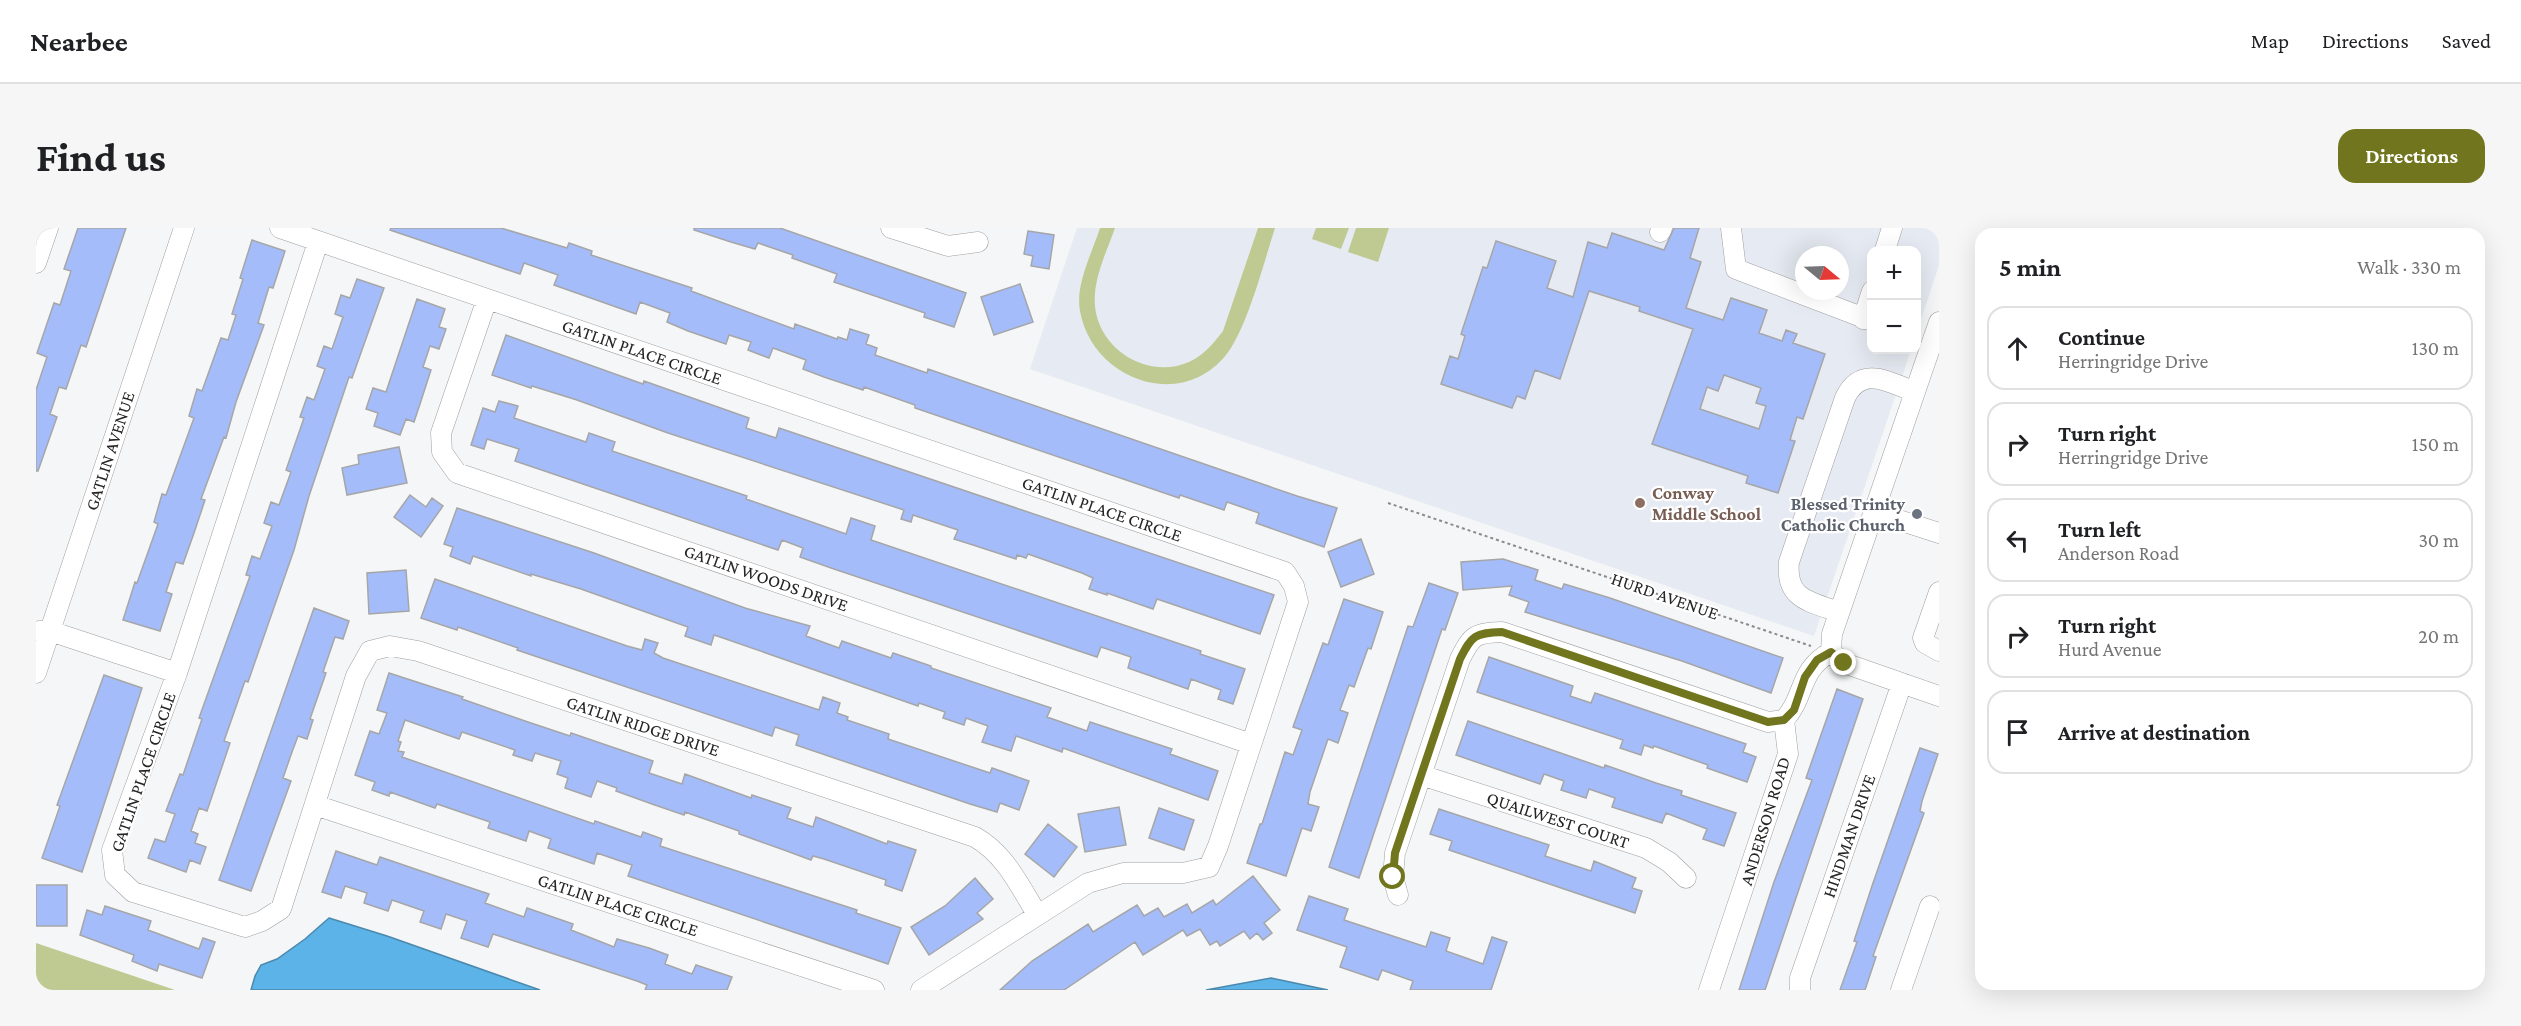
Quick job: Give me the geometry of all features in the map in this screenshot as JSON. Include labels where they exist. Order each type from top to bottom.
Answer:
[{"type":"street","points":[[36,263],[48,228]]},
{"type":"street","name":"GATLIN AVENUE","points":[[36,673],[41,628],[184,228]]},
{"type":"street","name":"GATLIN PLACE CIRCLE","points":[[280,228],[1285,572],[1294,586],[1298,602],[1209,867],[1183,873],[1123,873],[1088,883],[921,990]]},
{"type":"street","points":[[891,228],[948,246],[978,242]]},
{"type":"street","points":[[1731,228],[1736,269],[1867,320]]},
{"type":"street","points":[[1886,246],[1892,228]]},
{"type":"street","name":"GATLIN PLACE CIRCLE","points":[[318,242],[177,673],[112,850],[115,875],[133,892],[245,927],[262,921],[281,909],[315,805],[874,990]]},
{"type":"street","name":"GATLIN WOODS DRIVE","points":[[487,299],[441,433],[442,452],[457,472],[1251,744]]},
{"type":"street","points":[[1831,652],[1832,634],[1839,612],[1915,392],[1925,338],[1939,322]]},
{"type":"street","points":[[1839,612],[1804,599],[1791,586],[1788,576],[1789,562],[1845,398],[1850,387],[1857,381],[1871,378],[1915,392]]},
{"type":"street","points":[[1874,512],[1939,533]]},
{"type":"street","points":[[1939,592],[1923,638],[1925,643],[1939,651]]},
{"type":"street","points":[[41,628],[177,673]]},
{"type":"street","points":[[1398,895],[1393,877],[1395,853],[1460,659],[1469,640],[1480,632],[1502,632],[1768,722],[1784,720],[1794,710],[1805,677],[1817,660],[1831,652]]},
{"type":"street","name":"GATLIN RIDGE DRIVE","points":[[315,805],[356,675],[369,651],[390,646],[418,651],[975,837],[991,846],[1001,857],[1037,914]]},
{"type":"street","points":[[1831,652],[1844,663],[1939,696]]},
{"type":"street","name":"HINDMAN DRIVE","points":[[1800,990],[1800,978],[1902,683]]},
{"type":"street","name":"ANDERSON ROAD","points":[[1708,990],[1788,754],[1784,720]]},
{"type":"street","name":"QUAILWEST COURT","points":[[1421,775],[1646,848],[1669,862],[1686,878]]},
{"type":"street","points":[[1901,990],[1930,906]]},
{"type":"path","name":"HURD AVENUE","points":[[1388,503],[1831,652]]},
{"type":"shaded area","name":"Conway Middle School","points":[[1077,228],[1939,228],[1939,265],[1921,320],[1921,246],[1867,246],[1867,354],[1910,354],[1814,636],[1030,369]]},
{"type":"green space","points":[[1100,228],[1115,228],[1100,269],[1095,291],[1096,313],[1101,327],[1119,351],[1145,365],[1160,367],[1189,362],[1204,353],[1216,340],[1223,331],[1258,228],[1275,228],[1241,329],[1226,355],[1207,372],[1185,382],[1163,384],[1140,380],[1119,370],[1101,355],[1088,335],[1079,301],[1082,280]]},
{"type":"green space","points":[[1316,228],[1349,228],[1341,249],[1312,239]]},
{"type":"green space","points":[[1356,228],[1389,228],[1378,262],[1348,252]]},
{"type":"green space","points":[[36,943],[175,990],[36,990]]},
{"type":"water","points":[[329,918],[540,990],[251,990],[261,965],[277,959]]},
{"type":"water","points":[[1271,978],[1328,990],[1206,990]]},
{"type":"building","points":[[78,228],[126,228],[86,347],[81,345],[66,389],[59,387],[50,414],[57,417],[38,471],[36,471],[36,390],[47,357],[37,353],[54,303],[60,305],[71,271],[64,269]]},
{"type":"building","points":[[391,228],[501,228],[567,248],[569,243],[592,251],[591,255],[692,288],[691,291],[794,329],[795,324],[837,339],[838,337],[847,340],[850,329],[869,335],[866,344],[877,348],[875,355],[927,373],[928,369],[1337,508],[1324,547],[1256,523],[1259,513],[1227,502],[1224,510],[1180,495],[1179,498],[915,408],[915,405],[864,387],[863,390],[824,377],[803,369],[806,360],[773,348],[769,358],[748,350],[751,342],[729,335],[726,344],[688,331],[667,322],[670,313],[640,302],[636,314],[554,285],[558,275],[524,263],[520,274],[390,230]]},
{"type":"building","points":[[694,228],[780,228],[966,293],[954,327],[924,317],[925,313],[834,282],[837,274],[792,258],[793,255],[758,243],[755,249],[694,230]]},
{"type":"building","points":[[1674,228],[1699,228],[1690,258],[1701,262],[1686,308],[1723,320],[1731,298],[1767,310],[1759,333],[1782,341],[1786,330],[1797,334],[1793,343],[1825,354],[1803,419],[1797,417],[1790,440],[1795,441],[1778,493],[1746,483],[1748,476],[1652,444],[1693,329],[1639,311],[1640,307],[1589,291],[1560,379],[1535,370],[1525,399],[1517,396],[1512,408],[1441,384],[1450,356],[1458,359],[1465,336],[1461,334],[1483,267],[1487,268],[1496,241],[1556,261],[1547,288],[1573,297],[1588,242],[1607,248],[1612,233],[1664,250]],"holes":[[[1724,375],[1761,388],[1756,403],[1766,406],[1759,429],[1700,409],[1707,387],[1718,391]]]},
{"type":"building","points":[[1028,231],[1054,235],[1049,269],[1031,266],[1033,256],[1024,254]]},
{"type":"building","points":[[252,240],[285,251],[273,288],[269,287],[258,323],[264,325],[236,402],[226,438],[224,437],[201,499],[205,500],[194,533],[183,564],[176,562],[166,592],[172,594],[160,631],[123,620],[158,524],[154,522],[162,494],[166,495],[194,418],[189,416],[197,389],[202,391],[221,338],[228,340],[236,315],[232,314],[243,279],[240,278]]},
{"type":"building","points":[[357,279],[384,288],[352,378],[349,377],[309,496],[294,550],[248,682],[245,681],[224,741],[230,743],[207,811],[199,808],[191,831],[198,834],[195,843],[206,847],[200,864],[190,860],[186,872],[148,858],[155,839],[165,842],[175,814],[166,811],[180,774],[183,775],[202,719],[199,718],[250,576],[246,575],[252,556],[260,559],[272,526],[264,523],[271,502],[279,505],[291,472],[286,470],[304,418],[300,417],[307,397],[314,400],[325,369],[317,366],[324,346],[332,349],[343,317],[335,314],[341,295],[350,298]]},
{"type":"building","points":[[1020,284],[1033,322],[994,335],[981,297]]},
{"type":"building","points":[[417,299],[445,309],[439,327],[446,329],[439,349],[430,346],[423,367],[431,370],[414,422],[406,419],[400,435],[374,426],[378,413],[366,409],[373,388],[386,392]]},
{"type":"building","points":[[506,335],[643,384],[644,381],[749,418],[746,428],[776,438],[779,428],[1274,595],[1260,634],[1157,599],[1153,609],[1089,589],[1093,578],[1082,573],[1028,554],[1026,558],[1017,555],[1016,559],[954,539],[958,530],[913,515],[911,522],[901,519],[904,510],[668,433],[577,400],[492,375]]},
{"type":"building","points":[[499,401],[518,406],[514,418],[586,442],[589,433],[615,442],[612,451],[747,496],[746,499],[846,534],[851,518],[875,526],[871,540],[1201,651],[1200,654],[1245,669],[1233,704],[1218,699],[1221,690],[1191,679],[1188,689],[1128,668],[1131,657],[1101,647],[1097,657],[800,557],[803,548],[782,540],[778,550],[515,461],[519,449],[487,439],[484,449],[471,445],[483,408],[495,412]]},
{"type":"building","points":[[399,447],[407,483],[347,495],[342,468],[359,464],[358,455]]},
{"type":"building","points":[[410,495],[426,507],[432,498],[443,506],[421,537],[394,517]]},
{"type":"building","points":[[457,508],[594,553],[745,608],[810,626],[806,636],[839,648],[842,641],[891,658],[893,653],[1051,708],[1047,717],[1087,731],[1090,722],[1172,749],[1170,754],[1218,771],[1208,800],[1063,748],[1062,752],[1016,736],[1011,751],[982,742],[988,726],[966,718],[964,725],[943,718],[945,712],[919,703],[918,706],[714,635],[711,645],[685,636],[688,627],[581,589],[531,574],[531,576],[473,556],[470,564],[450,556],[453,547],[444,544]]},
{"type":"building","points":[[1361,539],[1374,574],[1341,587],[1328,552]]},
{"type":"building","points":[[1503,559],[1538,570],[1535,580],[1562,589],[1564,584],[1610,598],[1783,658],[1771,693],[1682,661],[1525,612],[1529,602],[1509,595],[1512,586],[1463,590],[1461,562]]},
{"type":"building","points":[[406,570],[409,611],[369,614],[367,573]]},
{"type":"building","points":[[435,579],[627,646],[642,650],[645,639],[658,643],[654,653],[663,658],[819,710],[823,697],[840,703],[837,713],[848,717],[847,720],[889,734],[888,739],[990,773],[992,768],[1029,781],[1019,810],[1000,803],[997,812],[970,804],[796,745],[799,735],[775,727],[772,736],[517,650],[518,648],[458,627],[457,630],[421,618]]},
{"type":"building","points":[[1429,583],[1458,593],[1445,630],[1442,629],[1359,878],[1329,867],[1408,626],[1413,627]]},
{"type":"building","points":[[1344,599],[1383,612],[1371,649],[1368,648],[1354,687],[1349,685],[1340,710],[1348,713],[1338,743],[1328,739],[1310,792],[1308,804],[1319,807],[1311,831],[1302,828],[1286,876],[1247,863],[1285,752],[1293,755],[1302,730],[1293,727],[1323,643],[1328,645]]},
{"type":"building","points":[[314,608],[349,621],[343,639],[335,637],[323,672],[326,673],[310,719],[313,720],[307,739],[298,736],[292,752],[283,778],[291,781],[251,891],[219,880]]},
{"type":"building","points":[[1489,657],[1573,686],[1570,696],[1591,703],[1595,693],[1746,744],[1743,752],[1756,757],[1747,782],[1654,746],[1653,748],[1644,745],[1641,755],[1620,748],[1623,740],[1477,692]]},
{"type":"building","points":[[389,673],[570,736],[571,733],[653,761],[649,773],[682,784],[685,774],[751,798],[752,795],[791,808],[787,818],[813,827],[816,817],[887,844],[888,841],[916,850],[902,891],[885,885],[886,880],[813,856],[811,860],[739,834],[739,831],[616,791],[617,788],[597,781],[591,797],[565,788],[568,778],[557,774],[561,761],[535,753],[532,761],[513,755],[515,750],[462,732],[459,739],[405,720],[398,741],[401,742],[398,751],[404,752],[402,757],[594,824],[595,821],[641,837],[643,832],[662,839],[660,846],[857,910],[856,913],[901,928],[888,964],[628,876],[632,865],[597,853],[594,864],[548,848],[551,839],[529,831],[526,841],[488,828],[490,822],[437,804],[435,808],[390,792],[389,796],[372,790],[375,782],[355,775],[370,731],[379,734],[387,713],[377,710]]},
{"type":"building","points":[[104,675],[142,688],[82,872],[42,858],[60,806],[57,805]]},
{"type":"building","points":[[1837,689],[1863,699],[1765,990],[1739,990],[1774,882],[1812,780],[1806,778]]},
{"type":"building","points":[[1468,721],[1604,768],[1605,765],[1682,791],[1681,795],[1736,813],[1724,846],[1703,839],[1707,829],[1666,813],[1662,823],[1612,807],[1615,798],[1589,789],[1586,798],[1561,790],[1564,781],[1544,774],[1540,784],[1456,755]]},
{"type":"building","points":[[1920,748],[1938,754],[1922,801],[1920,811],[1924,813],[1873,956],[1876,957],[1865,990],[1840,990],[1857,942],[1854,941],[1872,886]]},
{"type":"building","points":[[1119,807],[1126,845],[1085,852],[1078,814]]},
{"type":"building","points":[[1159,808],[1194,820],[1184,850],[1149,838]]},
{"type":"building","points":[[1439,809],[1549,845],[1545,856],[1591,871],[1594,861],[1636,878],[1632,888],[1642,891],[1635,913],[1449,850],[1452,841],[1430,834]]},
{"type":"building","points":[[1048,824],[1077,847],[1054,877],[1025,854]]},
{"type":"building","points":[[336,851],[377,865],[380,857],[489,894],[485,903],[524,917],[527,908],[573,924],[571,930],[614,947],[617,939],[649,948],[668,955],[665,964],[692,974],[696,965],[732,977],[727,990],[645,990],[647,985],[637,981],[493,934],[488,947],[461,938],[467,921],[446,914],[441,929],[420,922],[424,911],[392,900],[388,911],[364,903],[367,893],[345,886],[341,898],[322,892]]},
{"type":"building","points":[[1253,876],[1280,910],[1264,923],[1272,933],[1263,940],[1257,933],[1250,939],[1244,931],[1220,946],[1217,941],[1210,945],[1200,929],[1187,936],[1183,930],[1143,955],[1135,942],[1064,990],[1000,990],[1032,961],[1088,924],[1093,932],[1137,905],[1144,916],[1158,908],[1164,917],[1187,904],[1192,913],[1213,900],[1216,905]]},
{"type":"building","points":[[975,878],[993,899],[977,913],[983,919],[929,955],[911,927],[945,906]]},
{"type":"building","points":[[36,885],[67,885],[67,926],[36,926]]},
{"type":"building","points":[[1309,896],[1348,909],[1344,920],[1426,947],[1431,932],[1450,938],[1446,951],[1483,964],[1492,937],[1507,942],[1491,990],[1410,990],[1413,981],[1382,970],[1378,980],[1340,967],[1347,947],[1297,930]]},
{"type":"building","points":[[105,906],[151,921],[148,930],[199,949],[203,938],[215,942],[202,978],[159,964],[157,971],[132,961],[134,955],[80,935],[87,910],[102,915]]},
{"type":"place","name":"Conway Middle School","points":[[1640,503]]},
{"type":"place","name":"Blessed Trinity Catholic Church","points":[[1917,514]]},
{"type":"route","points":[[1393,877],[1395,853],[1460,659],[1469,640],[1480,632],[1502,632],[1768,722],[1784,720],[1794,710],[1805,677],[1817,660],[1831,652],[1844,663]]}]
